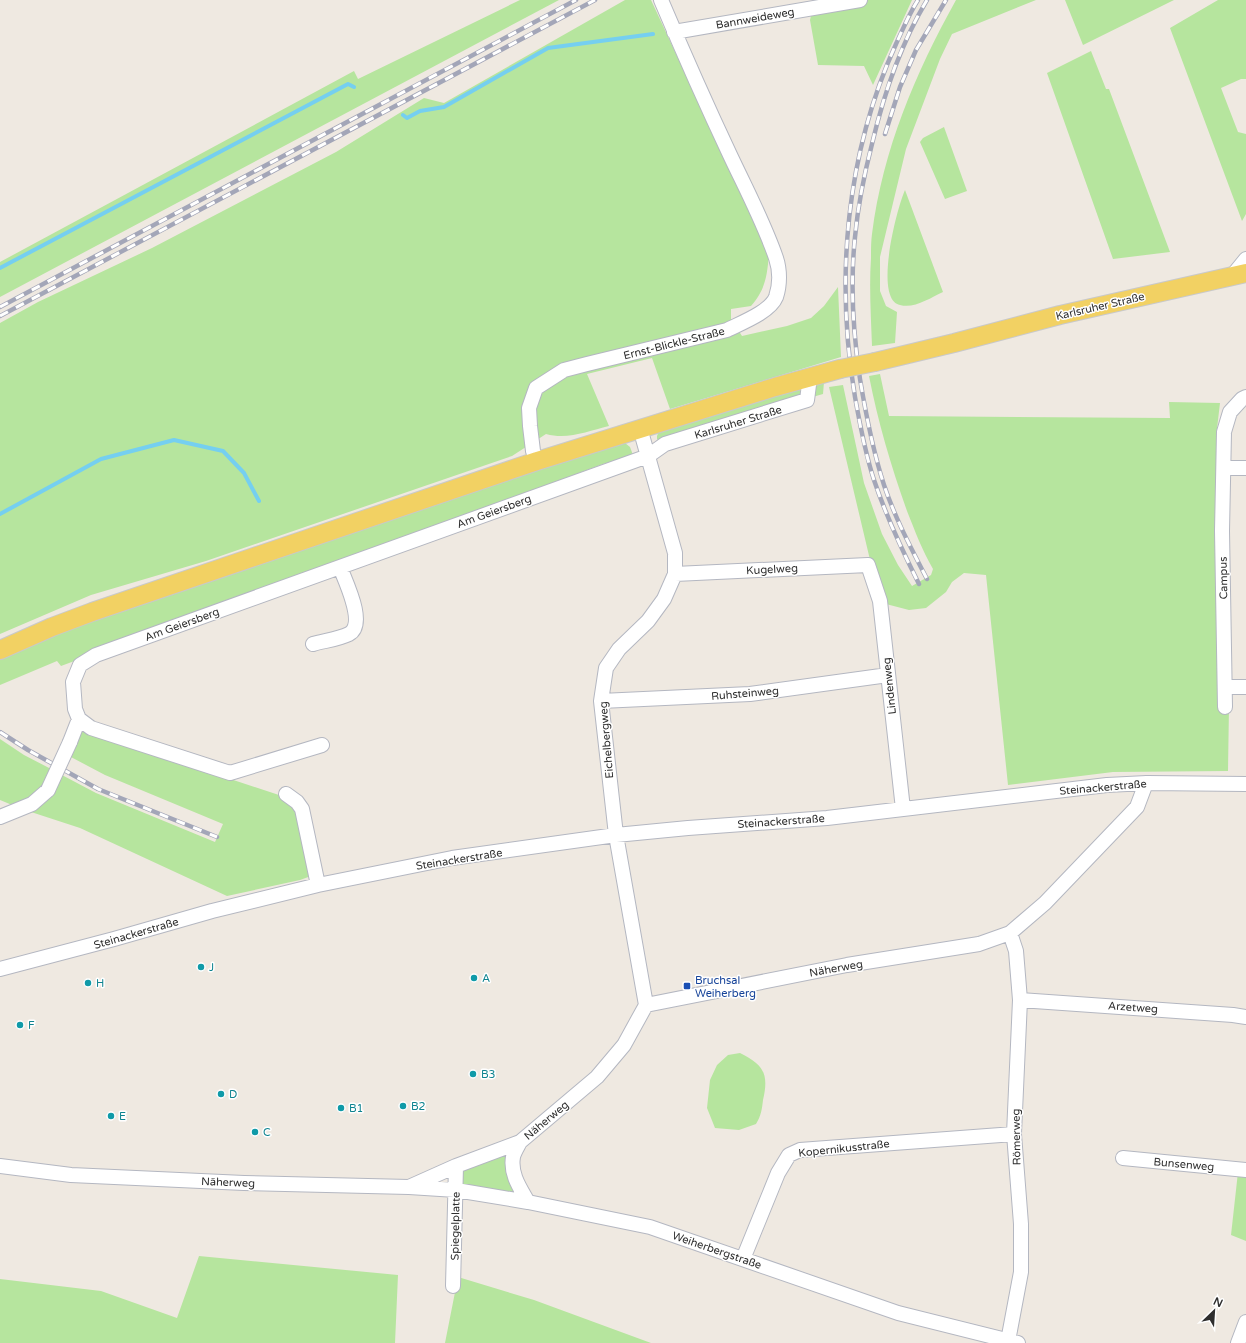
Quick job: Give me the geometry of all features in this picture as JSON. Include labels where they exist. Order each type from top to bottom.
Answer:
[{"type":"main road","name":"Karlsruher Straße","points":[[0,650],[52,627],[92,612],[537,461],[775,387],[840,368],[954,344],[1060,315],[1239,274]]},
{"type":"street","name":"Ernst-Blickle-Straße","points":[[537,461],[533,451],[530,430],[530,408],[536,388],[549,378],[571,368],[727,330],[748,320],[770,306],[776,297],[780,277],[776,259],[766,232],[696,83],[660,0]]},
{"type":"street","name":"Bannweideweg","points":[[674,32],[860,0]]},
{"type":"street","points":[[1239,274],[1246,259]]},
{"type":"street","name":"Karlsruher Straße","points":[[648,456],[665,444],[807,400],[810,377]]},
{"type":"street","name":"Campus","points":[[1225,707],[1222,531],[1224,432],[1230,412],[1242,399],[1246,397]]},
{"type":"street","name":"Eichelbergweg","points":[[640,428],[676,553],[675,574],[664,599],[648,621],[619,649],[606,668],[601,701],[616,836],[646,1005]]},
{"type":"street","name":"Am Geiersberg","points":[[79,719],[76,709],[73,682],[80,665],[96,655],[648,456]]},
{"type":"street","points":[[1224,468],[1246,468]]},
{"type":"street","name":"Kugelweg","points":[[675,574],[868,564]]},
{"type":"street","name":"Lindenweg","points":[[868,564],[880,601],[903,809]]},
{"type":"street","points":[[313,644],[349,634],[354,629],[357,622],[355,610],[340,567]]},
{"type":"street","name":"Ruhsteinweg","points":[[601,701],[750,694],[888,675]]},
{"type":"street","points":[[1225,688],[1246,687]]},
{"type":"street","points":[[0,817],[32,804],[48,790],[79,719],[90,728],[230,773],[322,745]]},
{"type":"street","name":"Steinackerstraße","points":[[0,969],[212,911],[318,885],[452,858],[616,836],[688,828],[827,818],[1107,785],[1146,783],[1246,784]]},
{"type":"street","name":"Näherweg","points":[[0,1166],[71,1175],[244,1183],[409,1187],[456,1166],[520,1142],[597,1078],[624,1045],[646,1005],[847,965],[979,944],[1010,933],[1045,902],[1136,807],[1146,783]]},
{"type":"street","points":[[286,794],[297,802],[302,809],[318,885]]},
{"type":"street","name":"Römerweg","points":[[1010,933],[1016,951],[1020,1000],[1014,1134],[1021,1224],[1021,1272],[1013,1342]]},
{"type":"street","name":"Arzetweg","points":[[1020,1000],[1246,1017]]},
{"type":"street","name":"Kopernikusstraße","points":[[742,1259],[778,1173],[790,1155],[800,1150],[1014,1134]]},
{"type":"street","name":"Näherweg","points":[[520,1142],[513,1156],[513,1172],[518,1185],[528,1202]]},
{"type":"street","name":"Bunsenweg","points":[[1123,1158],[1246,1170]]},
{"type":"street","name":"Spiegelplatte","points":[[453,1286],[456,1166]]},
{"type":"street","name":"Weiherbergstraße","points":[[409,1187],[456,1190],[528,1202],[650,1227],[898,1313],[1013,1342]]},
{"type":"street","points":[[1238,1343],[1246,1322]]},
{"type":"green space","points":[[520,0],[559,0],[0,297],[0,262],[354,71],[358,79]]},
{"type":"green space","points":[[625,0],[651,0],[769,254],[765,282],[760,294],[751,306],[731,309],[731,319],[742,336],[787,326],[811,318],[824,306],[838,287],[841,357],[670,409],[652,358],[587,374],[609,426],[570,435],[554,436],[546,434],[512,456],[206,561],[91,595],[0,634],[0,323],[38,302],[152,248],[336,152],[424,98],[444,103]]},
{"type":"green space","points":[[815,0],[912,0],[873,85],[864,66],[818,65],[810,20]]},
{"type":"green space","points":[[956,0],[1036,0],[952,34],[940,59],[906,149],[880,257],[880,291],[886,306],[897,312],[895,343],[872,346],[870,291],[871,240],[884,172],[914,84]]},
{"type":"green space","points":[[1065,0],[1174,0],[1083,45]]},
{"type":"green space","points":[[1218,0],[1246,0],[1246,79],[1241,79],[1221,88],[1238,132],[1246,134],[1246,214],[1242,221],[1170,28]]},
{"type":"green space","points":[[1091,51],[1106,89],[1109,89],[1170,252],[1113,259],[1047,73]]},
{"type":"green space","points":[[944,127],[967,191],[945,199],[920,142],[923,138]]},
{"type":"green space","points":[[905,190],[943,292],[911,306],[900,305],[892,299],[888,287],[889,252],[897,215]]},
{"type":"green space","points":[[880,374],[889,416],[1170,418],[1169,402],[1220,403],[1216,437],[1218,706],[1229,706],[1228,771],[1113,772],[1008,785],[986,575],[964,573],[952,582],[946,592],[926,608],[909,610],[886,604],[871,564],[829,387],[843,385],[864,483],[882,534],[898,565],[912,586],[931,575],[933,569],[922,548],[907,511],[890,461],[869,376]]},
{"type":"green space","points":[[820,380],[824,382],[823,394],[660,442],[657,439],[659,431]]},
{"type":"green space","points":[[620,443],[625,443],[630,447],[633,455],[603,464],[61,666],[57,661],[0,685],[0,655],[29,641],[219,576]]},
{"type":"green space","points":[[82,730],[285,797],[294,805],[311,876],[300,880],[227,896],[80,828],[28,811],[60,774],[96,793],[215,842],[223,824],[105,775],[69,756]]},
{"type":"green space","points":[[0,739],[24,755],[53,770],[45,788],[17,807],[0,800]]},
{"type":"green space","points":[[740,1053],[755,1062],[763,1071],[765,1077],[765,1091],[760,1115],[756,1124],[739,1130],[715,1128],[707,1108],[710,1080],[717,1065],[728,1055]]},
{"type":"green space","points":[[520,1142],[513,1157],[528,1202],[456,1190],[456,1166]]},
{"type":"green space","points":[[1238,1172],[1246,1173],[1246,1241],[1231,1235]]},
{"type":"green space","points":[[199,1256],[398,1275],[395,1343],[0,1343],[0,1279],[101,1291],[177,1318]]},
{"type":"green space","points":[[458,1277],[534,1300],[651,1343],[445,1343]]},
{"type":"waterway","points":[[403,115],[407,118],[420,111],[444,107],[548,48],[653,34]]},
{"type":"waterway","points":[[0,268],[348,84],[354,87]]},
{"type":"waterway","points":[[0,514],[101,459],[174,440],[223,451],[244,473],[259,501]]},
{"type":"railway","points":[[0,307],[576,0]]},
{"type":"railway","points":[[0,316],[595,0]]},
{"type":"railway","points":[[918,0],[896,44],[879,86],[866,129],[856,173],[849,217],[846,262],[846,307],[849,352],[855,397],[868,460],[889,520],[919,584]]},
{"type":"railway","points":[[927,0],[917,17],[901,52],[877,125],[864,179],[853,255],[854,326],[856,344],[860,379],[876,459],[893,509],[927,579]]},
{"type":"railway","points":[[885,134],[900,87],[916,50],[946,0]]},
{"type":"railway","points":[[0,732],[28,750],[98,789],[217,837]]},
{"type":"place","name":"J","points":[[201,967]]},
{"type":"place","name":"A","points":[[474,978]]},
{"type":"place","name":"H","points":[[88,983]]},
{"type":"place","name":"Bruchsal Weiherberg","points":[[687,986]]},
{"type":"place","name":"F","points":[[20,1025]]},
{"type":"place","name":"B3","points":[[473,1074]]},
{"type":"place","name":"D","points":[[221,1094]]},
{"type":"place","name":"B2","points":[[403,1106]]},
{"type":"place","name":"B1","points":[[341,1108]]},
{"type":"place","name":"E","points":[[111,1116]]},
{"type":"place","name":"C","points":[[255,1132]]}]
